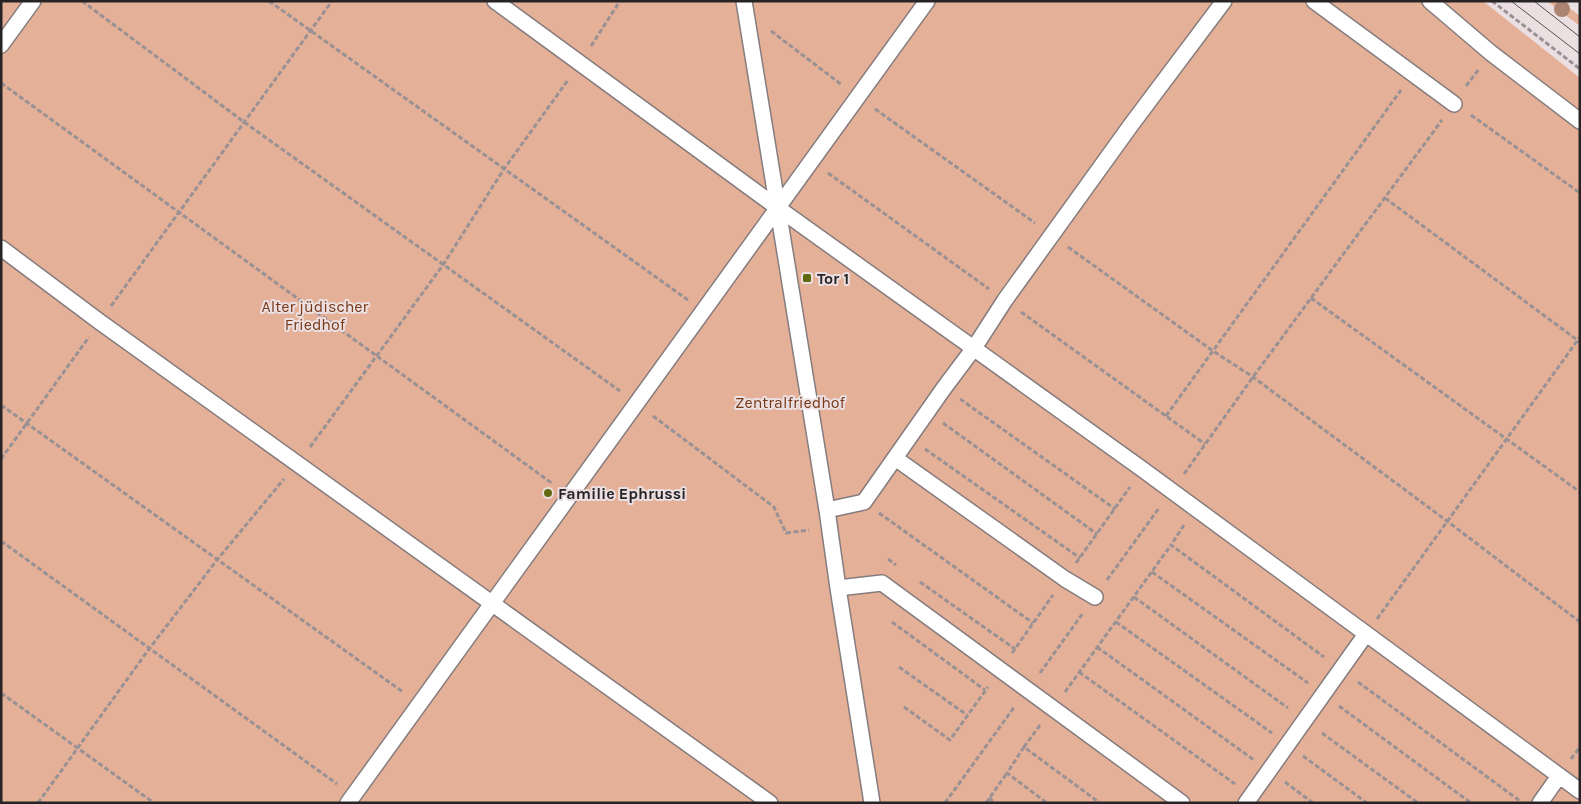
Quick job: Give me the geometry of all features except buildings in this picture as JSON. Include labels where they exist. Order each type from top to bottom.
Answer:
[{"type":"lane","points":[[1,45],[33,1]]},
{"type":"lane","points":[[495,1],[778,208],[1142,469],[1580,791]]},
{"type":"lane","points":[[351,799],[927,1]]},
{"type":"lane","points":[[827,510],[864,502],[974,348],[1005,300],[1224,1]]},
{"type":"lane","points":[[1314,1],[1454,104]]},
{"type":"lane","points":[[1430,1],[1491,52],[1580,121]]},
{"type":"lane","points":[[745,7],[827,510],[872,803]]},
{"type":"lane","points":[[1,248],[100,322],[770,803]]},
{"type":"lane","points":[[895,458],[1065,579],[1095,596]]},
{"type":"lane","points":[[838,588],[882,583],[1182,803]]},
{"type":"lane","points":[[1248,799],[1366,634]]},
{"type":"lane","points":[[1540,803],[1559,776]]},
{"type":"path","points":[[82,1],[244,122],[637,404],[774,507],[786,533],[829,527]]},
{"type":"path","points":[[269,1],[704,311]]},
{"type":"path","points":[[1,458],[332,1]]},
{"type":"path","points":[[38,803],[149,648],[217,560],[298,463],[377,356],[443,265],[504,169],[580,63],[620,1]]},
{"type":"path","points":[[1492,1],[1580,69]]},
{"type":"path","points":[[745,7],[858,97],[1213,351],[1253,377],[1580,622]]},
{"type":"path","points":[[945,803],[1491,52]]},
{"type":"path","points":[[1166,416],[1413,74]]},
{"type":"path","points":[[1,83],[570,496]]},
{"type":"path","points":[[1454,104],[1478,119],[1580,193]]},
{"type":"path","points":[[1366,634],[1506,438],[1579,340],[1385,198]]},
{"type":"path","points":[[1311,298],[1580,492]]},
{"type":"path","points":[[944,388],[1115,509]]},
{"type":"path","points":[[1,405],[420,704]]},
{"type":"path","points":[[927,412],[1097,534]]},
{"type":"path","points":[[909,438],[1080,558]]},
{"type":"path","points":[[904,707],[950,740],[1142,469]]},
{"type":"path","points":[[864,502],[1033,623]]},
{"type":"path","points":[[1,542],[149,648],[351,799]]},
{"type":"path","points":[[986,803],[1024,747],[1171,544]]},
{"type":"path","points":[[888,559],[904,571]]},
{"type":"path","points":[[920,582],[1015,649]]},
{"type":"path","points":[[1134,596],[1418,803]]},
{"type":"path","points":[[892,622],[986,690]]},
{"type":"path","points":[[1116,622],[1367,803]]},
{"type":"path","points":[[1097,647],[1313,803]]},
{"type":"path","points":[[899,667],[967,715]]},
{"type":"path","points":[[1079,672],[1248,799]]},
{"type":"path","points":[[1,693],[154,803]]},
{"type":"path","points":[[1024,747],[1100,803]]},
{"type":"path","points":[[1007,774],[1047,803]]},
{"type":"path","points":[[989,798],[995,803]]},
{"type":"green space","name":"Zentralfriedhof","points":[[1,1],[1483,1],[1580,78],[1580,803],[1,803]]},
{"type":"green space","points":[[1547,1],[1560,1],[1580,16],[1580,26]]},
{"type":"tram line","points":[[1511,1],[1580,54]]},
{"type":"tram line","points":[[1534,1],[1580,37]]},
{"type":"place","name":"Tor 1","points":[[807,278]]},
{"type":"place","name":"Familie Ephrussi","points":[[548,493]]},
{"type":"park label","name":"Alter jüdischer Friedhof","points":[[315,315]]}]
